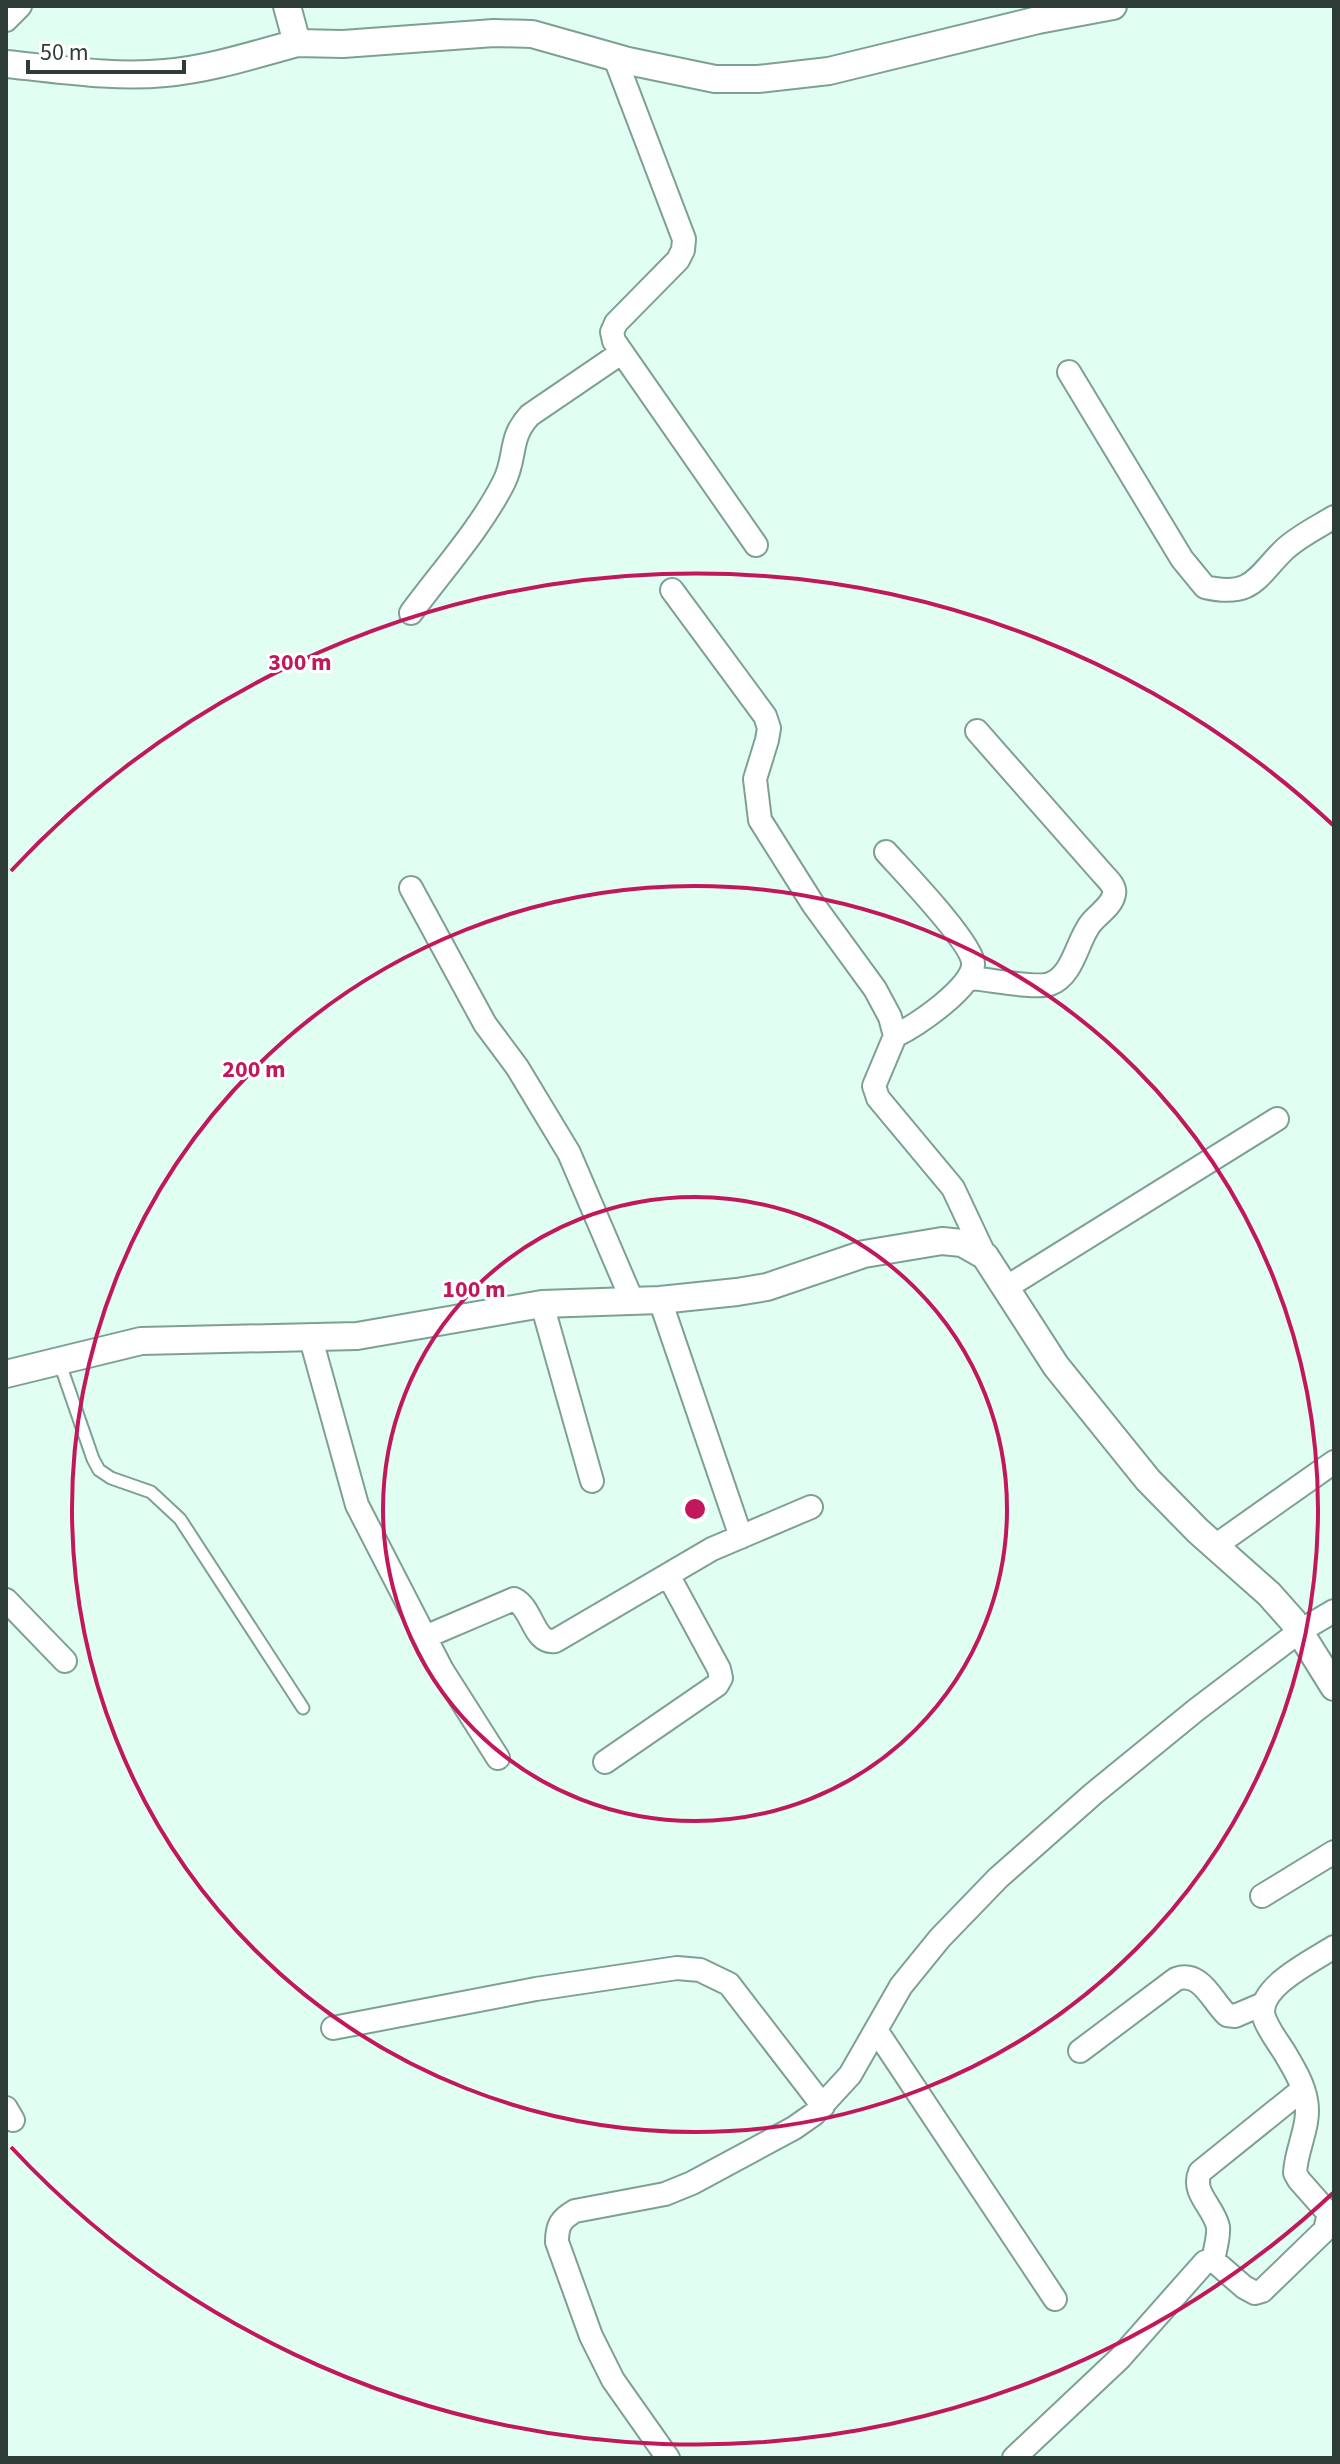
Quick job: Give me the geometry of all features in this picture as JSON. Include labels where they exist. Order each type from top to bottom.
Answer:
[{"type":"street","points":[[6,20],[20,6]]},
{"type":"street","points":[[287,6],[297,43]]},
{"type":"street","points":[[6,64],[105,73],[164,73],[212,66],[297,43],[343,44],[494,33],[532,34],[615,58],[715,79],[758,79],[829,71],[1038,20],[1112,6]]},
{"type":"street","points":[[615,58],[684,239],[678,260],[616,323],[612,332],[614,341],[756,545]]},
{"type":"street","points":[[411,613],[496,496],[511,466],[518,427],[530,415],[621,353]]},
{"type":"street","points":[[1069,372],[1182,559],[1205,587],[1229,589],[1256,583],[1285,550],[1334,517]]},
{"type":"street","points":[[672,590],[765,716],[769,728],[755,779],[760,820],[813,904],[875,989],[890,1017],[895,1036],[874,1086],[878,1098],[953,1188],[985,1256],[1075,1391],[1148,1480],[1269,1594],[1300,1631],[1334,1687]]},
{"type":"street","points":[[970,978],[1041,985],[1055,981],[1072,960],[1085,930],[1110,904],[1114,894],[1114,887],[977,731]]},
{"type":"street","points":[[886,852],[972,955],[974,966],[970,978],[921,1023],[895,1036]]},
{"type":"street","points":[[411,888],[485,1024],[517,1067],[569,1153],[632,1300]]},
{"type":"street","points":[[1007,1287],[1277,1119]]},
{"type":"street","points":[[6,1374],[141,1341],[357,1336],[542,1304],[660,1300],[767,1287],[864,1254],[942,1241],[962,1243],[985,1256]]},
{"type":"street","points":[[660,1300],[741,1537]]},
{"type":"street","points":[[542,1304],[592,1481]]},
{"type":"street","points":[[311,1339],[357,1505],[442,1670],[498,1758]]},
{"type":"street","points":[[1215,1546],[1334,1462]]},
{"type":"street","points":[[425,1637],[514,1599],[527,1610],[541,1638],[548,1642],[555,1641],[712,1549],[811,1507]]},
{"type":"street","points":[[605,1762],[717,1685],[721,1678],[668,1575]]},
{"type":"street","points":[[6,1600],[65,1661]]},
{"type":"street","points":[[668,2458],[613,2380],[591,2336],[557,2242],[557,2227],[564,2217],[575,2211],[665,2194],[692,2183],[794,2128],[823,2106],[850,2075],[914,1970],[998,1878],[1093,1794],[1185,1719],[1300,1631],[1334,1611]]},
{"type":"street","points":[[1262,1896],[1334,1852]]},
{"type":"street","points":[[1213,2260],[1255,2293],[1268,2285],[1325,2230],[1329,2214],[1295,2173],[1308,2112],[1303,2089],[1264,2016],[1263,2004],[1269,1993],[1284,1979],[1334,1947]]},
{"type":"street","points":[[333,2028],[536,1989],[677,1968],[700,1970],[729,1984],[823,2106]]},
{"type":"street","points":[[1080,2051],[1184,1976],[1194,1978],[1206,1988],[1227,2015],[1235,2016],[1263,2004]]},
{"type":"street","points":[[876,2030],[1055,2299]]},
{"type":"street","points":[[1213,2260],[1218,2228],[1199,2189],[1197,2180],[1200,2172],[1303,2089]]},
{"type":"street","points":[[1027,2453],[1120,2358],[1205,2262],[1213,2260]]},
{"type":"lane","points":[[59,1361],[99,1470],[111,1478],[151,1492],[180,1519],[303,1708]]}]
